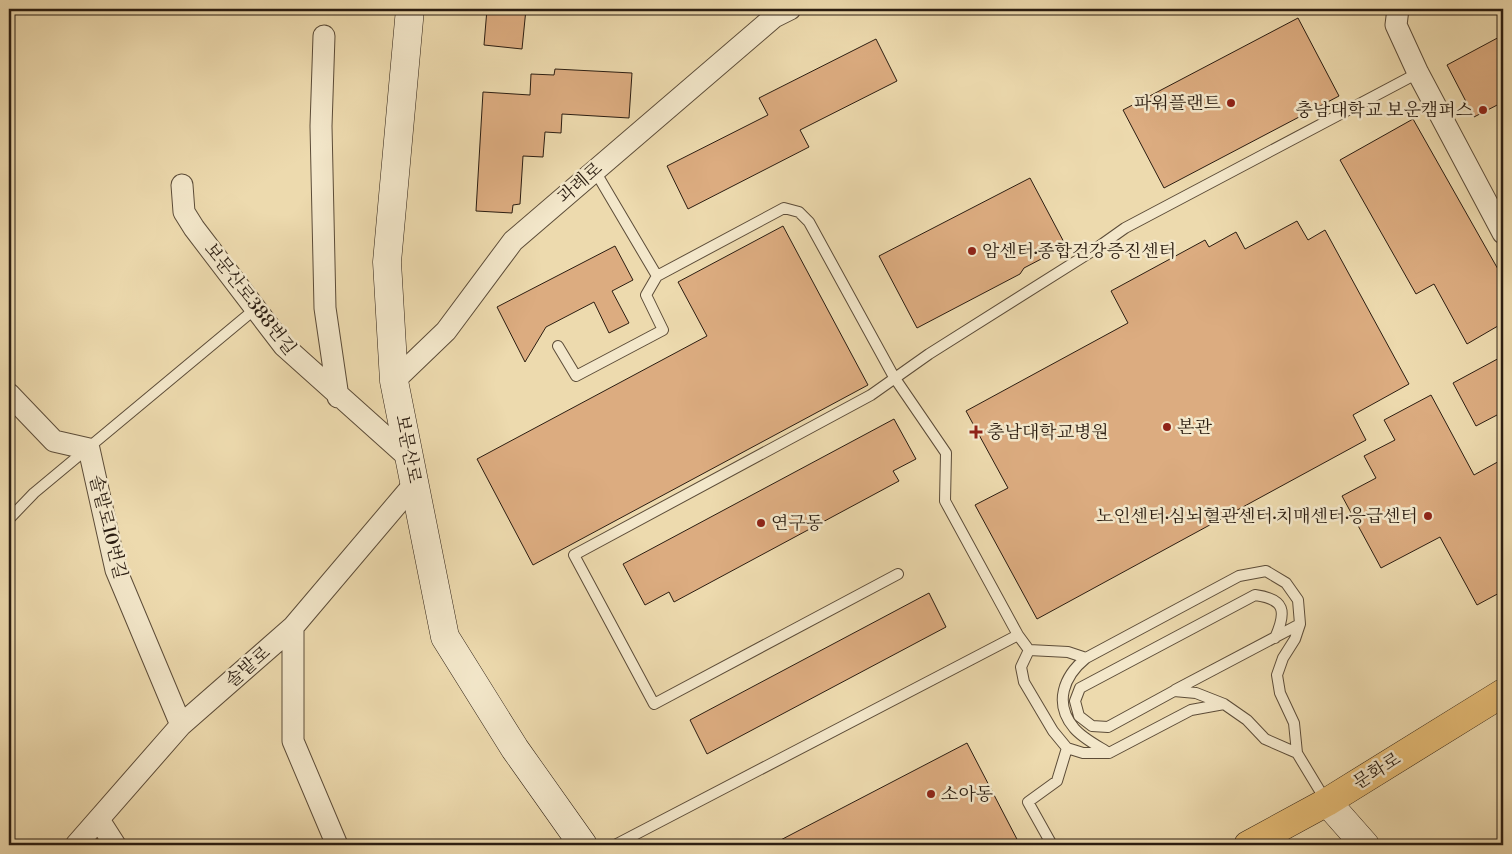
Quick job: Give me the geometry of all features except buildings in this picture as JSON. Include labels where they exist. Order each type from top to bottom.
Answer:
[{"type":"main road","name":"보문산로","points":[[410,9],[387,262],[394,381],[445,637],[574,842]]},
{"type":"main road","name":"문화로","points":[[1248,845],[1327,802],[1503,693]]},
{"type":"main road","points":[[1327,802],[1365,845]]},
{"type":"street","name":"과례로","points":[[394,381],[446,331],[513,241],[774,17],[790,9]]},
{"type":"street","points":[[1394,14],[1418,73],[1503,233]]},
{"type":"street","points":[[324,36],[321,126],[325,308],[338,397]]},
{"type":"street","name":"보문산로388번길","points":[[182,185],[184,212],[284,346],[412,470]]},
{"type":"street","points":[[9,394],[54,441],[89,448]]},
{"type":"street","name":"솔밭로10번길","points":[[89,448],[116,570],[181,725]]},
{"type":"street","name":"솔밭로","points":[[76,845],[181,725],[293,627],[412,470]]},
{"type":"street","points":[[293,627],[294,741],[337,845]]},
{"type":"street","points":[[99,820],[115,845]]},
{"type":"lane","points":[[898,574],[654,704],[574,555],[871,395],[894,377],[1094,250],[1125,228],[1418,73]]},
{"type":"lane","points":[[595,171],[657,276]]},
{"type":"lane","points":[[558,346],[576,376],[664,330],[646,295],[657,276],[784,208],[800,212],[809,222],[894,377],[946,453],[945,501],[1018,635],[1029,650]]},
{"type":"lane","points":[[9,519],[34,493],[255,309]]},
{"type":"lane","points":[[1109,753],[1074,729],[1065,712],[1061,696],[1067,680],[1076,667],[1086,658],[1239,576],[1266,572],[1286,583],[1298,600],[1300,624],[1295,639],[1277,675],[1280,693],[1294,723],[1297,753],[1327,802]]},
{"type":"lane","points":[[1275,638],[1283,620],[1280,607],[1271,597],[1254,595],[1080,688],[1075,701],[1080,716],[1092,726],[1108,727],[1174,691],[1275,638],[1300,624]]},
{"type":"lane","points":[[615,845],[1018,635]]},
{"type":"lane","points":[[1029,650],[1068,652],[1086,658]]},
{"type":"lane","points":[[1029,650],[1021,667],[1024,682],[1053,730],[1067,748],[1083,753],[1109,753],[1192,710],[1224,704]]},
{"type":"lane","points":[[1174,691],[1196,693],[1224,704],[1247,720],[1265,739],[1297,753]]},
{"type":"lane","points":[[1052,845],[1028,802],[1057,781],[1067,748]]},
{"type":"place","name":"파워플랜트","points":[[1231,103]]},
{"type":"place","name":"충남대학교 보운캠퍼스","points":[[1483,110]]},
{"type":"place","name":"암센터·종합건강증진센터","points":[[972,251]]},
{"type":"place","name":"본관","points":[[1167,427]]},
{"type":"place","name":"충남대학교병원","points":[[976,432]]},
{"type":"place","name":"노인센터·심뇌혈관센터·치매센터·응급센터","points":[[1428,516]]},
{"type":"place","name":"연구동","points":[[761,523]]},
{"type":"place","name":"소아동","points":[[931,794]]}]
